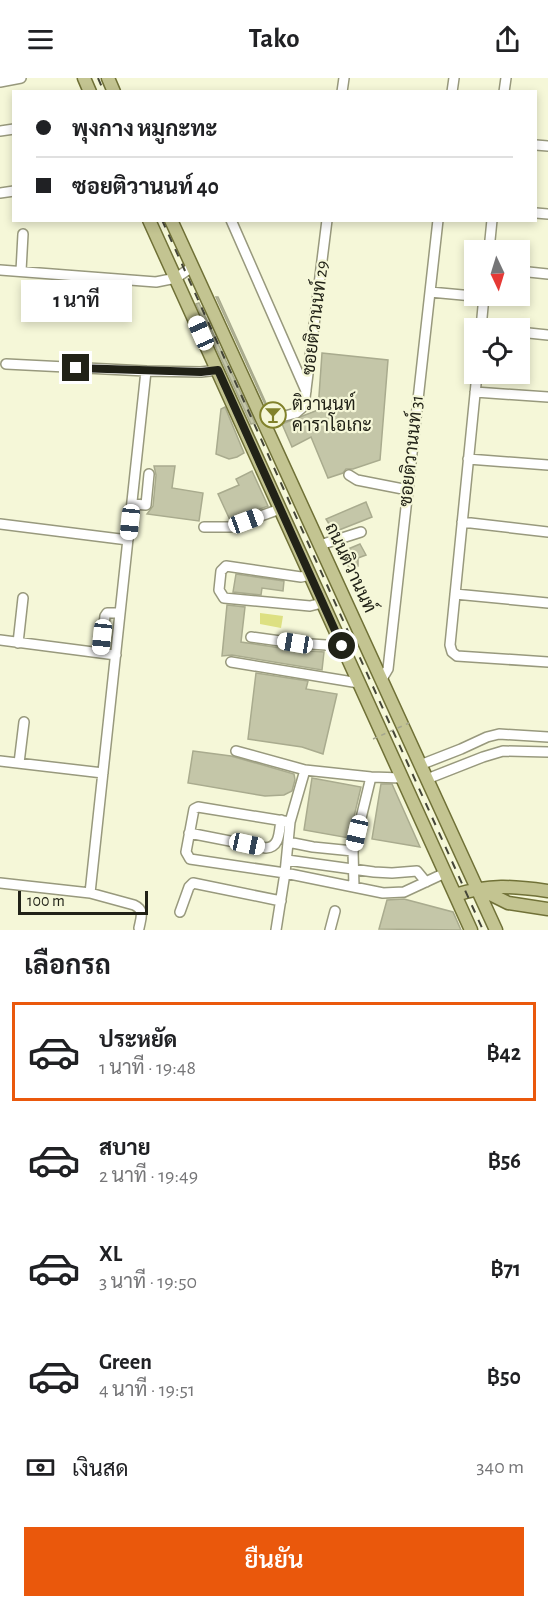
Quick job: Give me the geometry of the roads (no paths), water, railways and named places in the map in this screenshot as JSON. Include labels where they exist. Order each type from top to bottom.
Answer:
[{"type":"main road","points":[[150,222],[471,930]]},
{"type":"main road","name":"ถนนติวานนท์","points":[[172,222],[496,930]]},
{"type":"main road","points":[[455,895],[477,888],[510,886],[548,891]]},
{"type":"main road","points":[[477,888],[508,903],[548,909]]},
{"type":"street","points":[[0,82],[21,78]]},
{"type":"street","points":[[232,222],[307,393]]},
{"type":"street","name":"ซอยติวานนท์ 29","points":[[263,422],[301,410],[304,406],[327,222]]},
{"type":"street","name":"ซอยติวานนท์ 31","points":[[382,679],[388,669],[438,222]]},
{"type":"street","points":[[490,240],[492,222]]},
{"type":"street","points":[[21,271],[23,234]]},
{"type":"street","points":[[0,270],[156,282],[176,278],[192,267]]},
{"type":"street","points":[[530,272],[548,274]]},
{"type":"street","points":[[430,292],[464,295]]},
{"type":"street","points":[[530,333],[548,335]]},
{"type":"street","points":[[6,364],[146,371],[218,370]]},
{"type":"street","points":[[90,893],[146,371]]},
{"type":"street","points":[[476,384],[450,645],[452,652],[457,656],[548,662]]},
{"type":"street","points":[[475,392],[548,397]]},
{"type":"street","points":[[468,459],[548,465]]},
{"type":"street","points":[[132,504],[146,505],[149,474]]},
{"type":"street","points":[[349,475],[357,480],[408,490]]},
{"type":"street","points":[[204,527],[230,527],[280,509]]},
{"type":"street","points":[[462,522],[548,532]]},
{"type":"street","points":[[0,524],[128,540]]},
{"type":"street","points":[[320,545],[361,532]]},
{"type":"street","points":[[310,575],[301,576],[226,566],[221,571],[219,590],[224,598],[310,606],[322,603]]},
{"type":"street","points":[[455,594],[548,603]]},
{"type":"street","points":[[18,643],[24,598]]},
{"type":"street","points":[[100,653],[105,616],[107,613],[120,613]]},
{"type":"street","points":[[252,637],[342,646]]},
{"type":"street","points":[[0,640],[116,655]]},
{"type":"street","points":[[231,662],[359,683]]},
{"type":"street","points":[[19,763],[24,722]]},
{"type":"street","points":[[420,765],[487,736],[499,734],[548,738]]},
{"type":"street","points":[[527,750],[528,736]]},
{"type":"street","points":[[236,751],[305,770],[402,778]]},
{"type":"street","points":[[427,779],[503,751],[548,752]]},
{"type":"street","points":[[0,760],[103,773]]},
{"type":"street","points":[[189,833],[272,848],[277,844],[305,770]]},
{"type":"street","points":[[354,887],[353,851],[371,777]]},
{"type":"street","points":[[286,821],[198,807],[194,809],[186,852],[190,859],[285,873],[383,893],[404,892],[445,873]]},
{"type":"street","points":[[276,930],[287,860],[286,821]]},
{"type":"street","points":[[288,842],[353,851]]},
{"type":"street","points":[[287,860],[354,870],[392,873],[417,871],[426,882]]},
{"type":"street","points":[[0,883],[90,893],[140,907],[142,912],[139,928]]},
{"type":"street","points":[[180,912],[189,887],[194,883],[281,901]]},
{"type":"street","points":[[330,930],[335,911]]},
{"type":"railway","points":[[98,78],[103,90]]},
{"type":"railway","points":[[163,222],[483,930]]},
{"type":"place","name":"ติวานนท์ คาราโอเกะ","points":[[273,415]]}]
